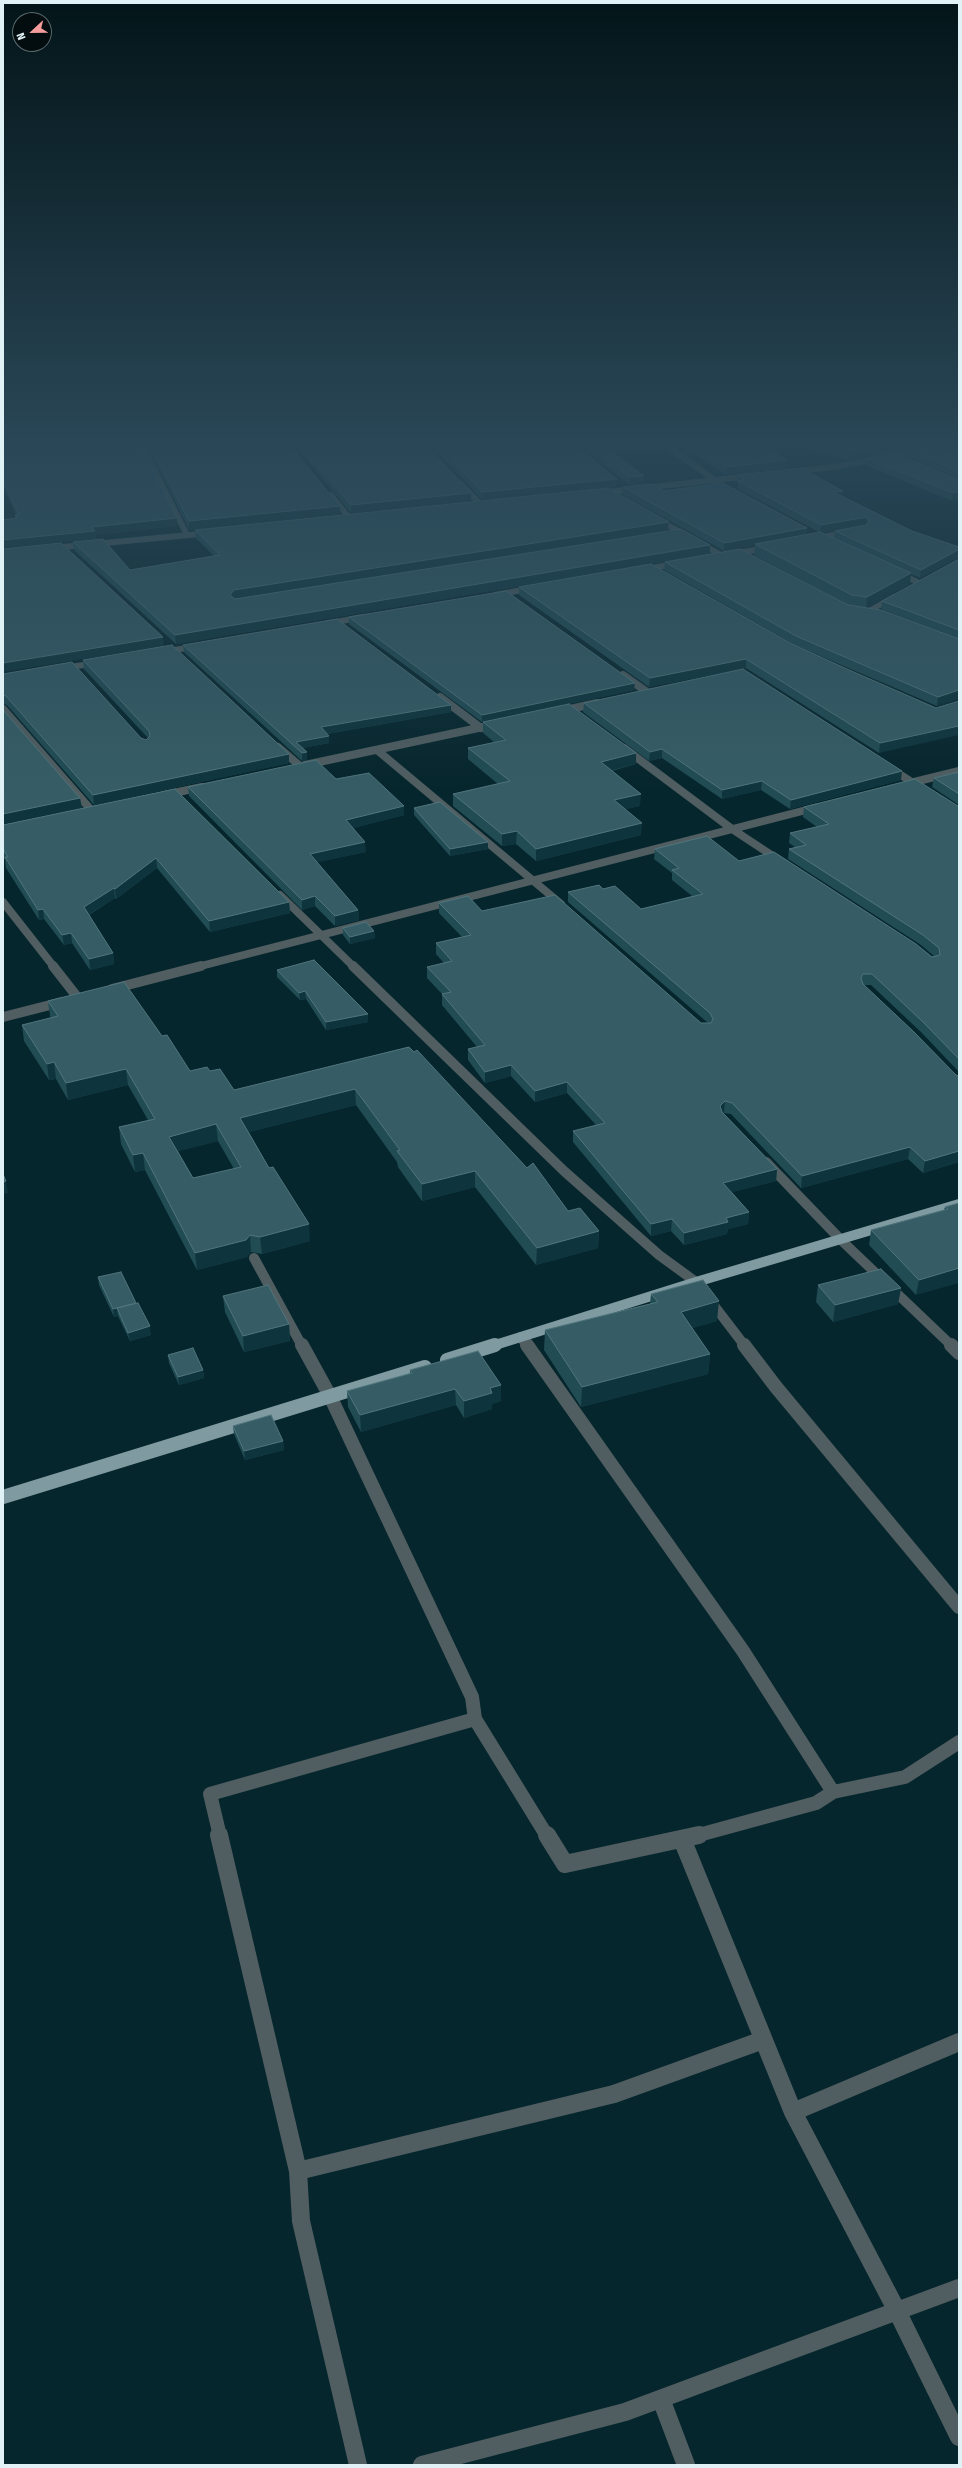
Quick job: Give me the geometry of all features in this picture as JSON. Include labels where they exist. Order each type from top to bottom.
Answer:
[{"type":"main road","points":[[3,1497],[696,1282],[959,1204]]},
{"type":"street","points":[[636,571],[686,562]]},
{"type":"street","points":[[651,568],[664,576]]},
{"type":"street","points":[[891,570],[922,582],[913,586]]},
{"type":"street","points":[[485,597],[538,588]]},
{"type":"street","points":[[508,593],[515,597]]},
{"type":"street","points":[[881,614],[864,612],[900,594]]},
{"type":"street","points":[[316,626],[342,624],[370,616]]},
{"type":"street","points":[[167,645],[179,655]]},
{"type":"street","points":[[158,653],[203,645]]},
{"type":"street","points":[[54,670],[78,669],[105,661]]},
{"type":"street","points":[[616,670],[647,692]]},
{"type":"street","points":[[431,691],[481,728]]},
{"type":"street","points":[[556,712],[609,700]]},
{"type":"street","points":[[3,709],[92,811]]},
{"type":"street","points":[[570,709],[583,718]]},
{"type":"street","points":[[271,740],[296,767],[503,723]]},
{"type":"street","points":[[614,741],[732,829],[792,868]]},
{"type":"street","points":[[377,750],[534,880],[569,911]]},
{"type":"street","points":[[880,761],[926,791]]},
{"type":"street","points":[[898,786],[959,771]]},
{"type":"street","points":[[154,798],[181,795],[208,786]]},
{"type":"street","points":[[101,992],[830,804]]},
{"type":"street","points":[[271,886],[320,936],[564,1171],[659,1255],[696,1282],[776,1387],[959,1607]]},
{"type":"street","points":[[3,902],[82,997],[3,1017]]},
{"type":"street","points":[[758,1154],[841,1240],[959,1353]]},
{"type":"street","points":[[254,1258],[330,1396],[472,1697],[475,1719],[564,1864],[682,1840],[816,1804],[833,1792],[905,1777],[959,1742]]},
{"type":"street","points":[[521,1337],[743,1651],[833,1792]]},
{"type":"street","points":[[358,2465],[301,2221],[298,2171],[210,1794],[475,1719]]},
{"type":"street","points":[[682,1840],[793,2112],[897,2311],[959,2437]]},
{"type":"street","points":[[298,2171],[614,2094],[763,2040]]},
{"type":"street","points":[[793,2112],[959,2042]]},
{"type":"street","points":[[422,2465],[625,2412],[959,2288]]},
{"type":"street","points":[[661,2399],[686,2465]]},
{"type":"building","points":[[3,562],[82,562],[163,637],[3,663]]},
{"type":"building","points":[[95,562],[123,562],[130,570],[177,562],[412,562],[234,590],[230,595],[235,599],[470,562],[608,562],[175,635]]},
{"type":"building","points":[[665,562],[765,562],[848,605],[881,610],[959,639],[959,690],[938,697],[796,636]]},
{"type":"building","points":[[790,562],[887,562],[911,573],[867,597],[852,595]]},
{"type":"building","points":[[904,562],[935,562],[921,570]]},
{"type":"building","points":[[953,562],[959,562],[959,630],[882,601]]},
{"type":"building","points":[[651,564],[792,644],[847,669],[936,708],[959,701],[959,726],[880,743],[746,659],[650,678],[519,587]]},
{"type":"building","points":[[506,591],[635,683],[482,715],[349,617]]},
{"type":"building","points":[[337,619],[451,705],[321,727],[329,736],[296,742],[307,752],[302,753],[183,645]]},
{"type":"building","points":[[172,645],[289,754],[93,795],[6,696],[3,695],[3,674],[72,662],[141,738],[146,740],[150,736],[149,731],[83,660]]},
{"type":"building","points":[[743,669],[902,771],[791,800],[762,781],[722,790],[662,749],[650,752],[584,703]]},
{"type":"building","points":[[569,704],[636,753],[601,762],[641,794],[614,800],[642,823],[536,849],[517,831],[502,834],[453,794],[510,781],[468,748],[506,740],[483,722]]},
{"type":"building","points":[[3,710],[80,798],[3,814]]},
{"type":"building","points":[[316,760],[336,779],[369,773],[404,806],[346,820],[365,842],[310,854],[358,910],[335,916],[315,896],[302,900],[188,787]]},
{"type":"building","points":[[959,772],[959,794],[934,778]]},
{"type":"building","points":[[915,779],[959,806],[959,1059],[923,1022],[872,974],[863,974],[861,978],[863,984],[914,1032],[956,1075],[959,1076],[959,1151],[925,1161],[910,1147],[802,1176],[732,1103],[725,1101],[720,1106],[722,1112],[777,1169],[723,1183],[749,1212],[726,1218],[728,1222],[684,1233],[672,1219],[651,1224],[573,1131],[605,1123],[567,1082],[535,1091],[511,1065],[485,1072],[468,1049],[485,1045],[442,994],[451,992],[427,967],[452,961],[436,943],[471,935],[439,903],[468,896],[482,911],[555,895],[701,1023],[711,1023],[713,1019],[710,1013],[568,892],[599,885],[603,889],[615,886],[641,909],[703,894],[672,870],[679,868],[655,849],[707,836],[739,861],[774,852],[916,944],[932,957],[940,955],[939,948],[923,935],[789,849],[806,845],[790,833],[829,824],[804,807]]},
{"type":"building","points":[[175,789],[289,902],[209,921],[156,858],[115,889],[114,888],[84,907],[113,953],[89,959],[71,933],[62,935],[43,909],[38,910],[5,857],[8,857],[3,849],[3,825]]},
{"type":"building","points":[[440,802],[488,842],[450,849],[414,808]]},
{"type":"building","points":[[366,922],[374,931],[350,937],[343,928]]},
{"type":"building","points":[[314,960],[368,1014],[326,1022],[305,991],[299,993],[277,970]]},
{"type":"building","points":[[124,982],[162,1036],[167,1035],[190,1071],[207,1067],[210,1071],[220,1069],[234,1090],[409,1047],[414,1052],[417,1050],[527,1168],[533,1163],[568,1211],[580,1208],[599,1231],[537,1248],[475,1171],[422,1184],[397,1151],[400,1150],[355,1089],[240,1118],[269,1168],[273,1167],[309,1224],[260,1237],[250,1235],[246,1240],[195,1253],[143,1153],[133,1155],[119,1127],[155,1119],[126,1069],[66,1083],[54,1062],[47,1064],[22,1025],[58,1016],[48,1001]],"holes":[[[216,1124],[241,1167],[193,1178],[169,1137]]]},
{"type":"building","points":[[3,1174],[6,1181],[3,1182]]},
{"type":"building","points":[[959,1203],[959,1268],[919,1280],[871,1230],[948,1209],[945,1207]]},
{"type":"building","points":[[881,1269],[901,1288],[835,1305],[818,1285]]},
{"type":"building","points":[[121,1272],[136,1303],[113,1309],[98,1277]]},
{"type":"building","points":[[703,1280],[719,1301],[681,1312],[710,1354],[582,1387],[545,1330],[658,1302],[651,1294]]},
{"type":"building","points":[[268,1285],[289,1324],[243,1336],[223,1296]]},
{"type":"building","points":[[138,1303],[150,1326],[128,1333],[117,1308]]},
{"type":"building","points":[[193,1348],[203,1370],[178,1377],[168,1355]]},
{"type":"building","points":[[478,1351],[501,1385],[490,1388],[492,1393],[464,1401],[455,1389],[360,1415],[347,1391],[412,1373],[410,1370]]},
{"type":"building","points":[[271,1415],[283,1441],[244,1451],[233,1426]]}]
